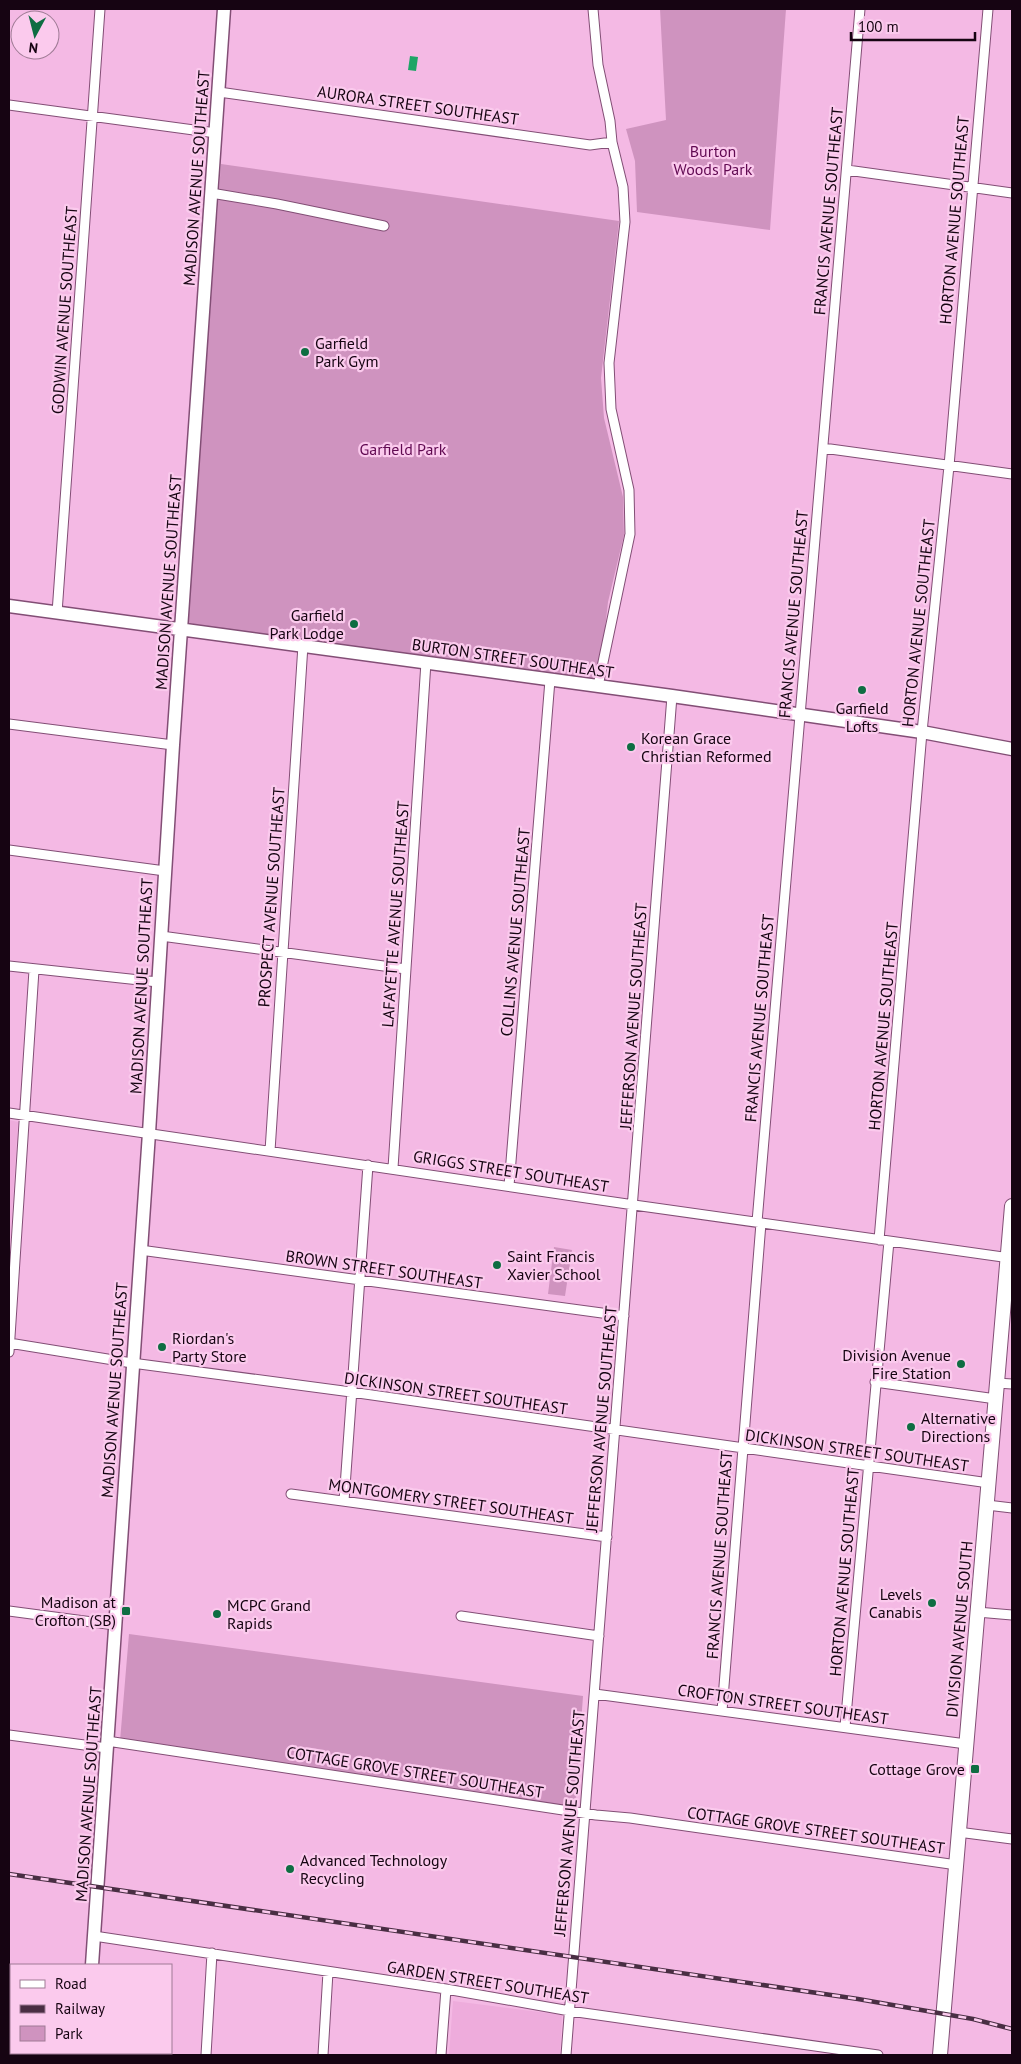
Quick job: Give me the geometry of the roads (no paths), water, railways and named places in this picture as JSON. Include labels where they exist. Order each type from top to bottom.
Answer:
[{"type":"main road","name":"DIVISION AVENUE SOUTH","points":[[940,2055],[997,1382],[1010,1258],[1012,1206]]},
{"type":"street","name":"GODWIN AVENUE SOUTHEAST","points":[[57,612],[100,9]]},
{"type":"street","name":"MADISON AVENUE SOUTHEAST","points":[[92,1964],[149,1133],[164,871],[224,9]]},
{"type":"street","points":[[593,9],[597,58],[610,121],[612,142],[623,187],[625,222],[610,350],[611,409],[629,490],[630,534],[598,686]]},
{"type":"street","name":"FRANCIS AVENUE SOUTHEAST","points":[[722,1711],[799,715],[860,9]]},
{"type":"street","name":"HORTON AVENUE SOUTHEAST","points":[[844,1727],[876,1382],[884,1240],[922,732],[949,466],[988,9]]},
{"type":"street","name":"AURORA STREET SOUTHEAST","points":[[219,92],[581,144],[590,145],[612,142]]},
{"type":"street","points":[[9,105],[216,132]]},
{"type":"street","points":[[847,170],[1012,193]]},
{"type":"street","points":[[212,193],[278,204],[384,226]]},
{"type":"street","points":[[823,448],[1012,474]]},
{"type":"street","name":"BURTON STREET SOUTHEAST","points":[[9,606],[672,696],[922,732],[1012,749]]},
{"type":"street","name":"PROSPECT AVENUE SOUTHEAST","points":[[270,1151],[303,645]]},
{"type":"street","name":"LAFAYETTE AVENUE SOUTHEAST","points":[[393,1168],[426,662]]},
{"type":"street","name":"COLLINS AVENUE SOUTHEAST","points":[[509,1186],[550,680]]},
{"type":"street","name":"JEFFERSON AVENUE SOUTHEAST","points":[[566,2055],[634,1205],[672,696]]},
{"type":"street","points":[[9,724],[173,745]]},
{"type":"street","points":[[9,850],[164,871]]},
{"type":"street","points":[[161,936],[282,954],[406,969]]},
{"type":"street","points":[[9,966],[158,982]]},
{"type":"street","points":[[9,1346],[34,970]]},
{"type":"street","name":"GRIGGS STREET SOUTHEAST","points":[[9,1113],[1010,1258]]},
{"type":"street","points":[[344,1501],[368,1165]]},
{"type":"street","name":"BROWN STREET SOUTHEAST","points":[[140,1250],[624,1316]]},
{"type":"street","name":"DICKINSON STREET SOUTHEAST","points":[[9,1346],[351,1392],[989,1483]]},
{"type":"street","points":[[876,1382],[996,1399]]},
{"type":"street","points":[[997,1382],[1012,1384]]},
{"type":"street","name":"MONTGOMERY STREET SOUTHEAST","points":[[291,1494],[607,1537]]},
{"type":"street","points":[[987,1504],[1012,1508]]},
{"type":"street","points":[[9,1611],[115,1625]]},
{"type":"street","points":[[977,1612],[1012,1616]]},
{"type":"street","points":[[461,1616],[599,1636]]},
{"type":"street","name":"CROFTON STREET SOUTHEAST","points":[[595,1694],[966,1744]]},
{"type":"street","name":"COTTAGE GROVE STREET SOUTHEAST","points":[[9,1735],[107,1745],[956,1865]]},
{"type":"street","points":[[958,1832],[1012,1839]]},
{"type":"street","name":"GARDEN STREET SOUTHEAST","points":[[94,1936],[446,1989],[570,2011],[878,2055]]},
{"type":"street","points":[[206,2055],[212,1954]]},
{"type":"street","points":[[323,2055],[328,1972]]},
{"type":"street","points":[[441,2055],[446,1989]]},
{"type":"railway","points":[[9,1874],[858,1999],[973,2019],[1012,2029]]},
{"type":"place","name":"Garfield Park Gym","points":[[305,352]]},
{"type":"place","name":"Garfield Park Lodge","points":[[354,624]]},
{"type":"place","name":"Garfield Lofts","points":[[862,690]]},
{"type":"place","name":"Korean Grace Christian Reformed","points":[[631,747]]},
{"type":"place","name":"Saint Francis Xavier School","points":[[497,1265]]},
{"type":"place","name":"Riordan's Party Store","points":[[162,1347]]},
{"type":"place","name":"Division Avenue Fire Station","points":[[961,1364]]},
{"type":"place","name":"Alternative Directions","points":[[911,1427]]},
{"type":"place","name":"Levels Canabis","points":[[932,1603]]},
{"type":"place","name":"Madison at Crofton (SB)","points":[[126,1611]]},
{"type":"place","name":"MCPC Grand Rapids","points":[[217,1614]]},
{"type":"place","name":"Cottage Grove","points":[[975,1769]]},
{"type":"place","name":"Advanced Technology Recycling","points":[[290,1869]]},
{"type":"park label","name":"Burton Woods Park","points":[[713,160]]},
{"type":"park label","name":"Garfield Park","points":[[403,449]]}]
